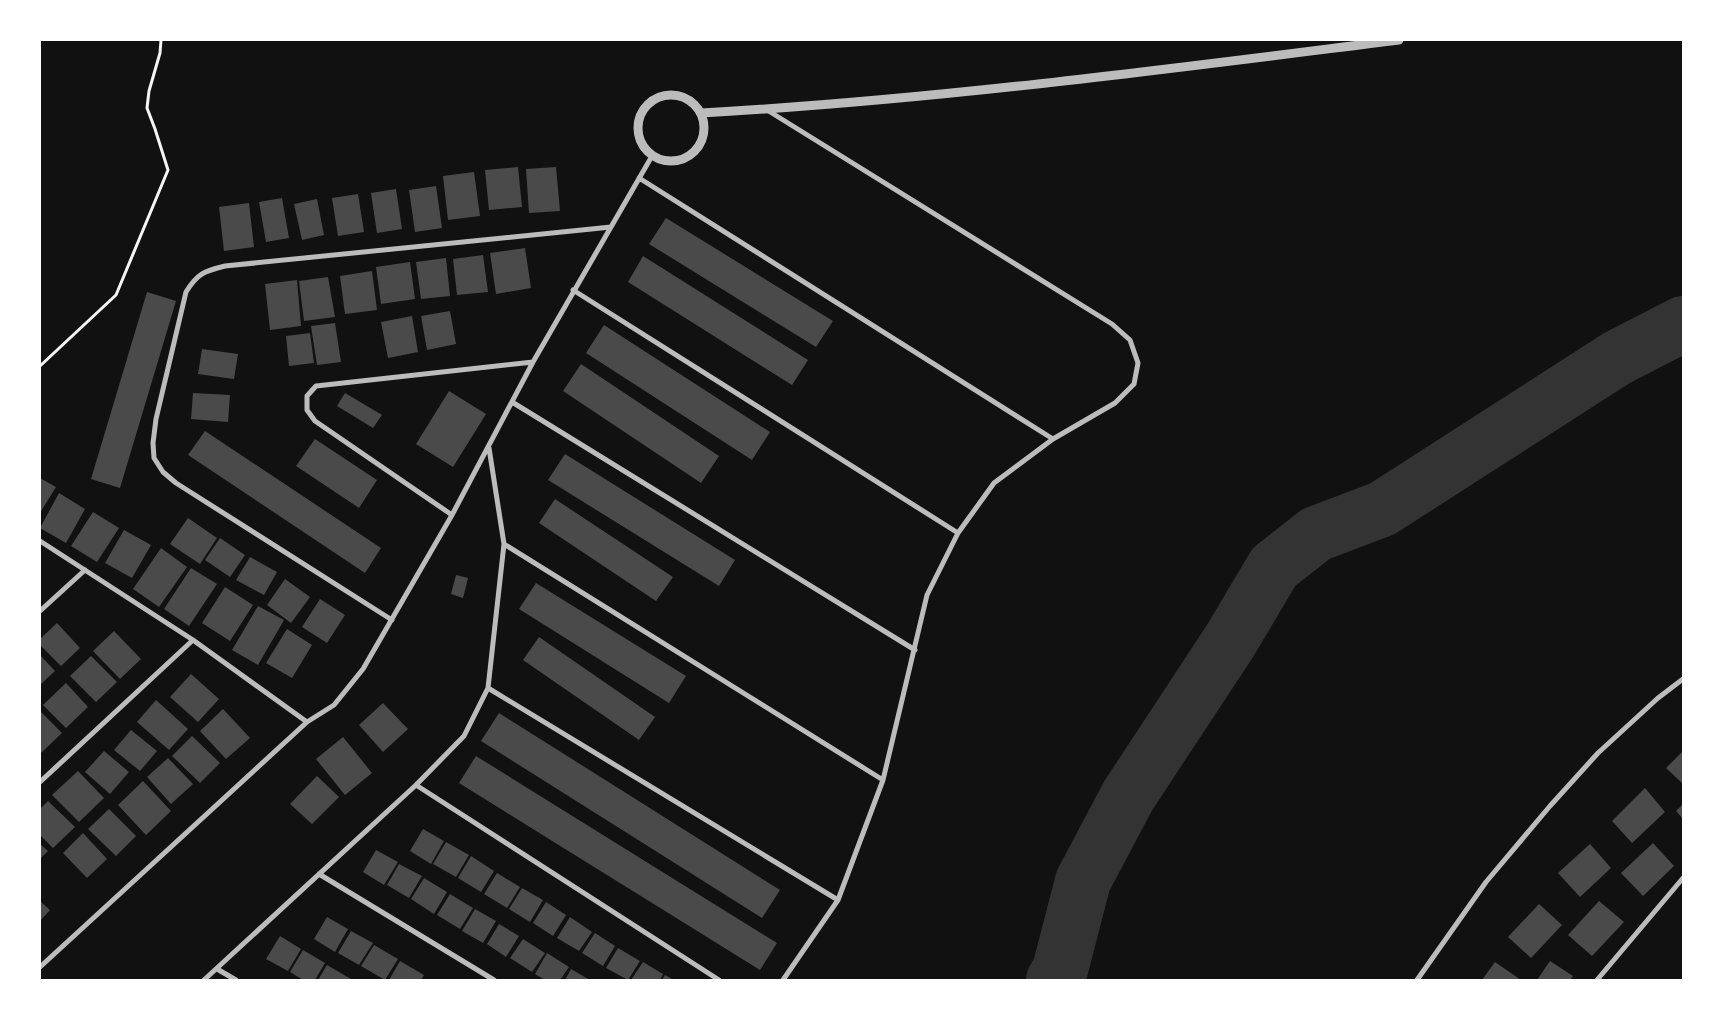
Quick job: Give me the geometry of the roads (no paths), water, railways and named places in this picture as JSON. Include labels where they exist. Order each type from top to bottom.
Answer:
[{"type":"street","points":[[701,113],[766,109],[1070,81],[1400,40]]},
{"type":"street","points":[[671,95],[683,97],[693,103],[701,113],[704,137],[698,148],[689,157],[670,161],[652,156],[638,136],[638,124],[641,113],[649,103],[659,97],[671,95]]},
{"type":"street","points":[[766,109],[1112,324],[1130,340],[1138,363],[1134,384],[1115,403],[1053,439],[994,483],[958,532],[927,595],[883,780],[838,900],[783,980]]},
{"type":"street","points":[[40,967],[307,722],[334,705],[363,669],[452,515],[573,290],[652,156]]},
{"type":"street","points":[[639,178],[1053,439]]},
{"type":"street","points":[[392,620],[176,482],[164,472],[154,458],[153,443],[156,419],[186,292],[194,279],[206,271],[225,266],[611,227]]},
{"type":"street","points":[[573,290],[958,532]]},
{"type":"street","points":[[452,515],[315,421],[307,410],[307,396],[316,386],[333,383],[533,362]]},
{"type":"street","points":[[512,402],[915,650]]},
{"type":"street","points":[[204,980],[416,785],[464,736],[488,688],[504,544],[488,447]]},
{"type":"street","points":[[40,541],[193,640],[307,722]]},
{"type":"street","points":[[504,544],[883,780]]},
{"type":"street","points":[[40,611],[85,570]]},
{"type":"street","points":[[40,782],[193,640]]},
{"type":"street","points":[[1418,980],[1486,882],[1550,806],[1598,753],[1658,698],[1683,679]]},
{"type":"street","points":[[488,688],[838,900]]},
{"type":"street","points":[[416,785],[719,980]]},
{"type":"street","points":[[319,874],[494,980]]},
{"type":"street","points":[[1597,980],[1683,878]]},
{"type":"street","points":[[217,969],[236,980]]},
{"type":"waterway","points":[[1054,980],[1060,970],[1083,881],[1128,796],[1230,641],[1274,567],[1316,534],[1382,509],[1617,358],[1683,324]]}]
